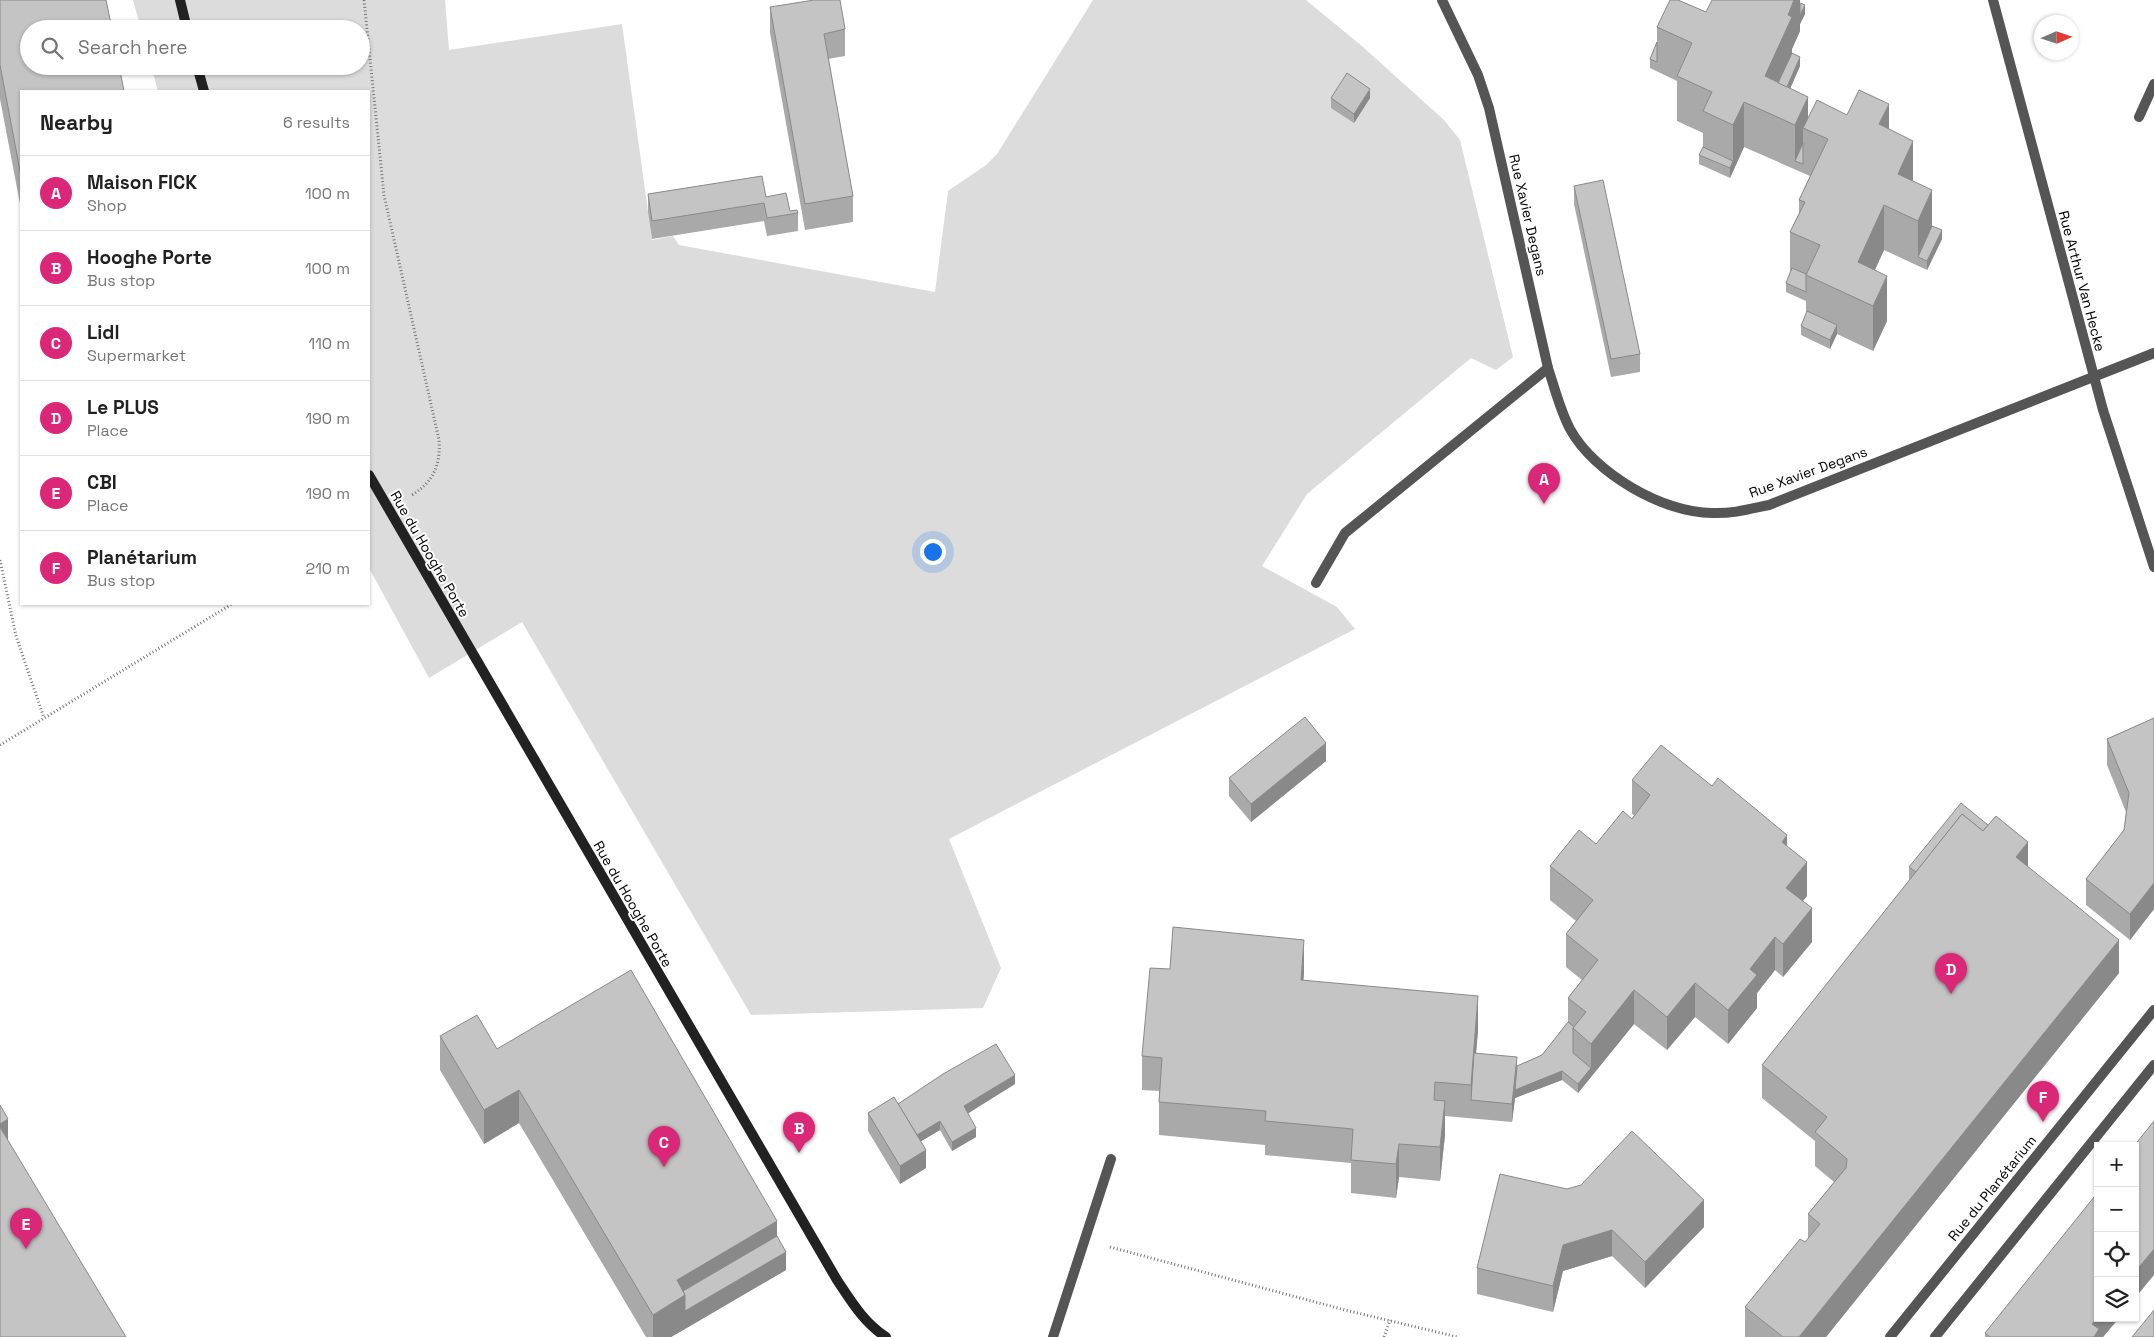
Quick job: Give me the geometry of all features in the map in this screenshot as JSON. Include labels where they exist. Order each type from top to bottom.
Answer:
[{"type":"street","points":[[180,0],[185,20]]},
{"type":"street","name":"Rue Xavier Degans","points":[[1442,0],[1478,75],[1489,108],[1548,368],[1561,409],[1571,430],[1595,461],[1632,487],[1655,500],[1694,512],[1712,513],[1732,512],[1769,504],[2154,353]]},
{"type":"street","name":"Rue Arthur Van Hecke","points":[[1993,0],[2094,376],[2154,567]]},
{"type":"street","points":[[200,75],[204,90]]},
{"type":"street","points":[[2139,117],[2154,84]]},
{"type":"street","points":[[1316,583],[1345,533],[1548,368]]},
{"type":"street","name":"Rue du Hooghe Porte","points":[[370,477],[837,1280],[873,1334],[886,1337]]},
{"type":"street","name":"Rue du Planétarium","points":[[1890,1337],[2154,1010]]},
{"type":"street","points":[[1935,1337],[2154,1064]]},
{"type":"street","points":[[1053,1337],[1111,1159]]},
{"type":"path","points":[[364,0],[366,20]]},
{"type":"path","points":[[370,58],[384,195],[440,440],[438,467],[431,479],[420,490],[388,510]]},
{"type":"path","points":[[0,560],[16,636],[44,718]]},
{"type":"path","points":[[0,745],[230,605]]},
{"type":"path","points":[[1084,1240],[1458,1337]]},
{"type":"path","points":[[1384,1337],[1390,1320]]},
{"type":"shaded area","points":[[133,0],[445,0],[449,50],[622,24],[652,240],[673,236],[679,245],[935,292],[948,191],[986,165],[997,154],[1093,0],[1306,0],[1363,47],[1444,120],[1460,140],[1513,357],[1496,370],[1471,358],[1307,494],[1262,566],[1337,607],[1355,629],[949,839],[1001,968],[983,1008],[751,1015],[522,622],[429,678],[370,570],[370,90],[158,90],[154,75],[370,75],[370,20],[139,20]]},
{"type":"building","points":[[0,0],[106,0],[110,20],[20,20],[20,75],[121,75],[124,90],[20,90],[20,171],[0,65]]},
{"type":"building","points":[[814,0],[840,0],[845,29],[824,34],[853,196],[805,204],[770,7]]},
{"type":"building","points":[[1670,0],[1678,0],[1706,12],[1712,0],[1794,0],[1788,15],[1792,17],[1765,76],[1808,97],[1795,125],[1744,102],[1733,125],[1703,111],[1712,92],[1677,76],[1692,43],[1657,27]]},
{"type":"building","points":[[1800,3],[1805,5],[1800,15]]},
{"type":"building","points":[[1657,42],[1657,62],[1650,59]]},
{"type":"building","points":[[1792,53],[1800,57],[1787,87],[1778,83]]},
{"type":"building","points":[[1347,73],[1370,89],[1354,114],[1331,98]]},
{"type":"building","points":[[1859,90],[1889,104],[1879,124],[1913,141],[1898,174],[1932,190],[1918,221],[1884,205],[1858,262],[1887,276],[1873,306],[1806,275],[1820,245],[1790,232],[1805,202],[1799,200],[1828,139],[1803,128],[1817,100],[1847,115]]},
{"type":"building","points":[[1803,143],[1803,164],[1795,161]]},
{"type":"building","points":[[1703,147],[1733,161],[1730,168],[1699,155]]},
{"type":"building","points":[[762,176],[766,197],[786,193],[790,211],[797,210],[798,213],[767,218],[764,203],[652,221],[648,194]]},
{"type":"building","points":[[1603,180],[1640,354],[1611,359],[1574,186]]},
{"type":"building","points":[[1932,226],[1942,230],[1927,261],[1918,257]]},
{"type":"building","points":[[1792,268],[1806,274],[1806,292],[1786,283]]},
{"type":"building","points":[[1807,311],[1837,325],[1830,340],[1801,326]]},
{"type":"building","points":[[1305,717],[1326,743],[1251,804],[1229,778]]},
{"type":"building","points":[[2154,718],[2154,883],[2130,914],[2086,879],[2124,830],[2129,793],[2107,739]]},
{"type":"building","points":[[1661,745],[1712,786],[1718,778],[1787,835],[1782,842],[1807,862],[1786,888],[1812,908],[1783,944],[1775,937],[1750,969],[1757,975],[1728,1010],[1695,983],[1667,1017],[1634,990],[1591,1044],[1573,1028],[1586,1012],[1568,998],[1598,960],[1566,934],[1593,900],[1550,866],[1579,830],[1596,844],[1623,811],[1632,819],[1650,795],[1632,780]]},
{"type":"building","points":[[1961,803],[1988,825],[1983,831],[1962,814],[1916,872],[1909,867]]},
{"type":"building","points":[[1962,814],[1983,831],[1996,816],[2028,842],[2016,857],[2119,940],[1799,1337],[1783,1337],[1745,1307],[1800,1239],[1805,1242],[1820,1224],[1808,1214],[1846,1168],[1847,1159],[1815,1132],[1827,1117],[1762,1065]]},
{"type":"building","points":[[1173,927],[1304,940],[1301,980],[1478,996],[1471,1085],[1435,1082],[1434,1100],[1445,1101],[1440,1147],[1399,1144],[1396,1164],[1351,1160],[1353,1129],[1265,1121],[1266,1111],[1159,1102],[1162,1058],[1142,1056],[1150,968],[1170,969]]},
{"type":"building","points":[[631,970],[777,1221],[677,1280],[685,1295],[653,1315],[519,1090],[484,1110],[440,1036],[477,1015],[497,1049]]},
{"type":"building","points":[[1568,1022],[1574,1027],[1573,1053],[1591,1068],[1578,1084],[1562,1071],[1515,1090],[1517,1066],[1542,1055]]},
{"type":"building","points":[[996,1044],[1015,1075],[964,1106],[976,1128],[952,1142],[940,1121],[917,1135],[898,1104],[943,1074]]},
{"type":"building","points":[[1474,1053],[1517,1057],[1512,1104],[1471,1100]]},
{"type":"building","points":[[894,1097],[926,1150],[900,1166],[868,1113]]},
{"type":"building","points":[[0,1105],[8,1119],[0,1124]]},
{"type":"building","points":[[2154,1121],[2154,1249],[2139,1267],[2139,1142],[2137,1142]]},
{"type":"building","points":[[0,1127],[126,1337],[0,1337]]},
{"type":"building","points":[[1632,1131],[1704,1200],[1645,1262],[1612,1230],[1563,1245],[1553,1286],[1477,1268],[1500,1174],[1567,1189],[1581,1185]]},
{"type":"building","points":[[2094,1197],[2094,1322],[2092,1324],[2099,1329],[2094,1337],[1990,1337],[1985,1333]]},
{"type":"building","points":[[777,1236],[786,1252],[685,1311],[685,1295],[683,1291]]},
{"type":"building","points":[[2154,1310],[2154,1337],[2132,1337]]},
{"type":"place","name":"Maison FICK","points":[[1544,504]]},
{"type":"place","name":"Le PLUS","points":[[1951,994]]},
{"type":"place","name":"Planétarium","points":[[2043,1122]]},
{"type":"place","name":"Hooghe Porte","points":[[799,1153]]},
{"type":"place","name":"Lidl","points":[[664,1167]]},
{"type":"place","name":"CBI","points":[[26,1249]]}]
